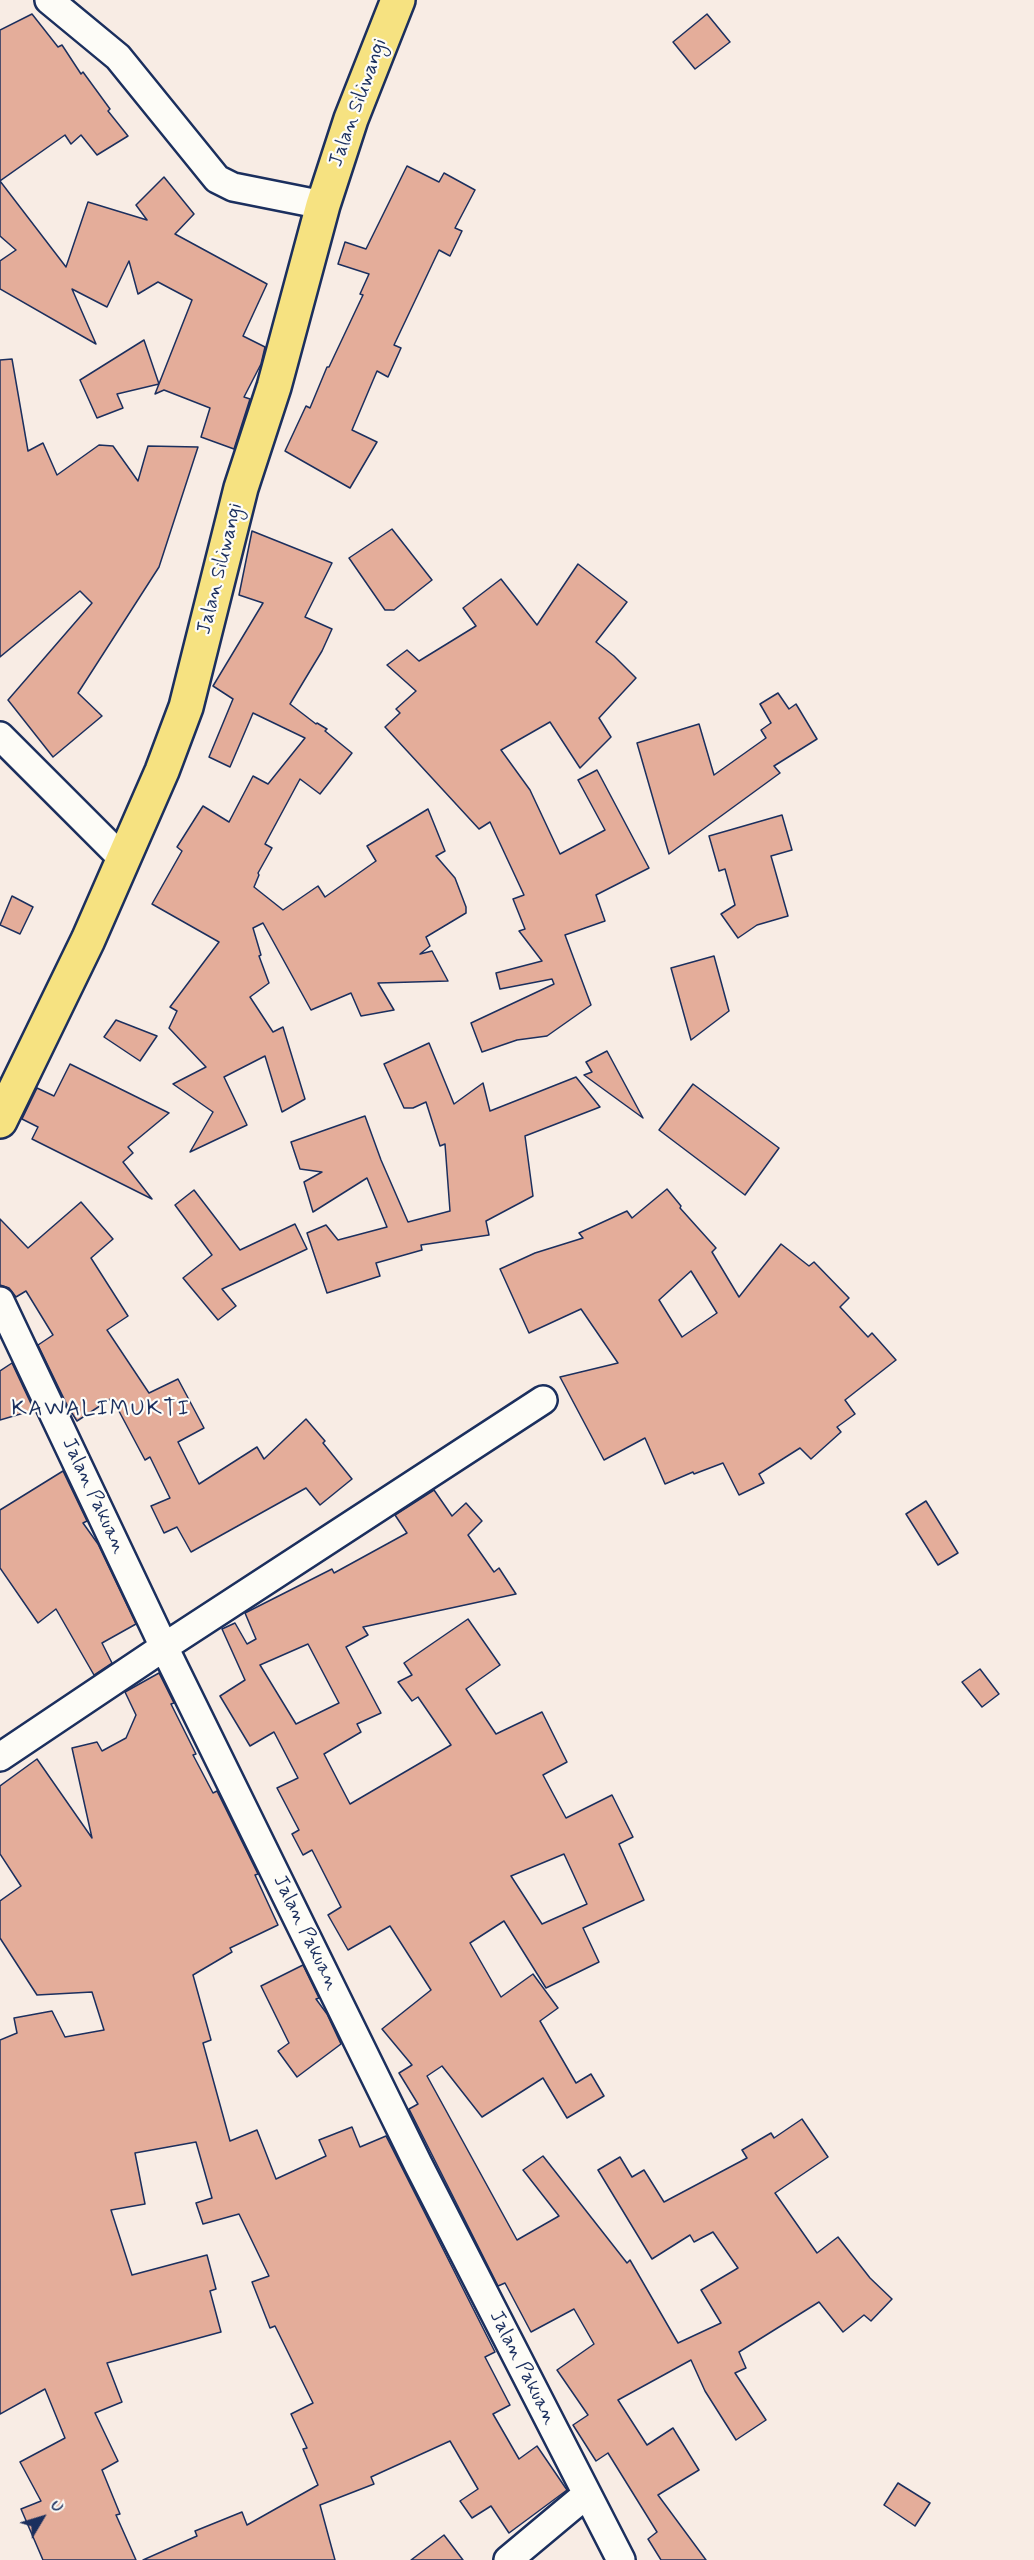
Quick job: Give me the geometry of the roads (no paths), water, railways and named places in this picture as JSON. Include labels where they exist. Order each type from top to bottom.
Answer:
[{"type":"highway","name":"Jalan Siliwangi","points":[[0,1121],[56,1009],[124,860],[186,707],[241,488],[274,387],[323,205],[351,119],[398,0]]},
{"type":"street","points":[[48,0],[111,50],[217,179],[233,188],[323,205]]},
{"type":"street","points":[[0,736],[124,860]]},
{"type":"street","name":"Jalan Pakuan","points":[[0,1301],[164,1647],[418,2164],[621,2560]]},
{"type":"street","points":[[0,1757],[164,1647],[543,1400]]},
{"type":"street","points":[[508,2560],[587,2494]]},
{"type":"district","name":"KAWALIMUKTI","points":[[101,1410]]}]
